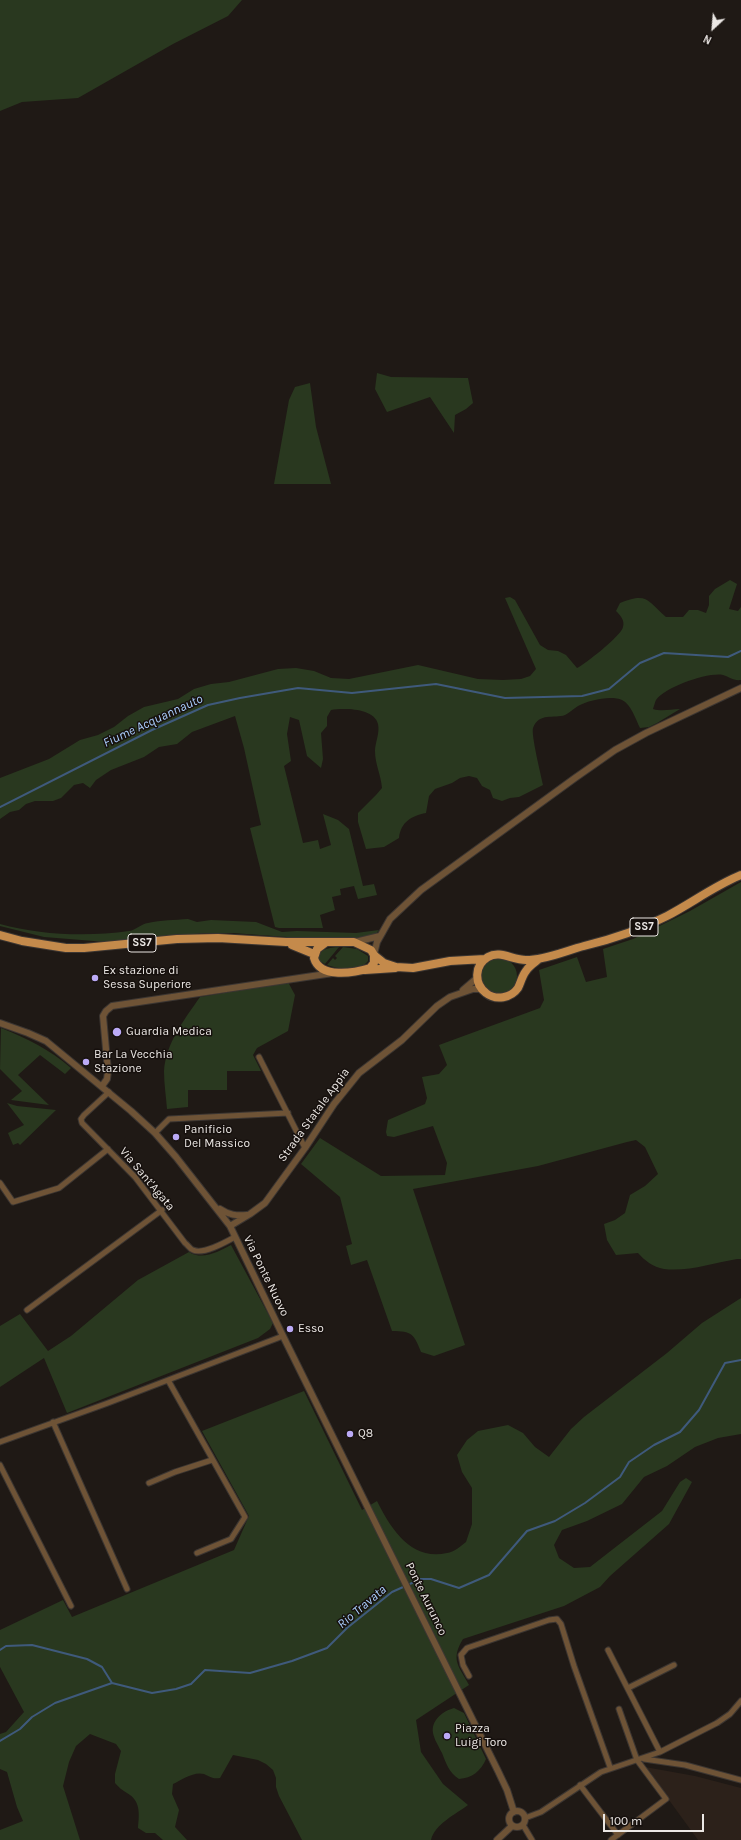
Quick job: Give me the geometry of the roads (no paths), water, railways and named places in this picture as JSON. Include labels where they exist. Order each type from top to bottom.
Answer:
[{"type":"main road","name":"SS7","points":[[0,935],[22,941],[66,948],[84,948],[177,939],[218,938],[286,942],[354,942],[366,946],[384,963],[413,968],[450,961],[464,962],[485,959],[502,954],[510,958],[524,960],[539,959],[611,939],[641,928],[668,916],[725,881],[741,875]]},
{"type":"main road","name":"SS7","points":[[286,942],[315,958],[323,968],[335,972],[404,967]]},
{"type":"main road","points":[[315,958],[317,949],[325,943]]},
{"type":"main road","points":[[363,970],[370,968],[374,963],[374,954]]},
{"type":"main road","points":[[510,958],[519,966],[520,980]]},
{"type":"main road","name":"Strada Statale Appia","points":[[477,977],[478,968],[485,959]]},
{"type":"main road","name":"SS7","points":[[481,989],[486,994],[500,998],[513,993],[530,966],[539,959]]},
{"type":"main road","points":[[464,962],[474,968],[481,989]]},
{"type":"street","points":[[374,954],[380,936],[390,919],[421,890],[615,750],[646,733],[741,688]]},
{"type":"street","points":[[354,942],[365,941],[380,936]]},
{"type":"street","points":[[308,976],[312,973],[315,966],[315,958]]},
{"type":"street","points":[[102,1086],[108,1071],[103,1016],[110,1007],[335,972]]},
{"type":"street","name":"Strada Statale Appia","points":[[460,993],[477,977]]},
{"type":"street","name":"Strada Statale Appia","points":[[230,1226],[265,1203],[305,1148],[334,1104],[359,1073],[402,1040],[437,1006],[450,997],[473,989],[481,989]]},
{"type":"street","points":[[0,1023],[46,1041],[109,1092],[155,1133],[176,1157],[230,1226]]},
{"type":"street","points":[[259,1057],[305,1148]]},
{"type":"street","name":"Via Sant'Agata","points":[[109,1092],[81,1119],[82,1123],[131,1172],[162,1210],[186,1244],[193,1250],[199,1252],[210,1249],[235,1237]]},
{"type":"street","points":[[155,1133],[169,1119],[288,1113]]},
{"type":"street","points":[[0,1183],[13,1202],[59,1188],[108,1149]]},
{"type":"street","points":[[213,1204],[226,1213],[236,1216],[250,1214]]},
{"type":"street","points":[[26,1310],[162,1210]]},
{"type":"street","name":"Via Ponte Nuovo","points":[[230,1226],[282,1336],[368,1507]]},
{"type":"street","points":[[0,1442],[282,1336]]},
{"type":"street","points":[[168,1380],[245,1518],[231,1539],[197,1552]]},
{"type":"street","points":[[54,1422],[127,1589]]},
{"type":"street","points":[[149,1484],[175,1472],[212,1460]]},
{"type":"street","points":[[0,1465],[72,1606]]},
{"type":"street","name":"Ponte Aurunco","points":[[368,1507],[464,1700],[504,1784],[514,1812]]},
{"type":"street","points":[[468,1676],[463,1665],[461,1655],[467,1648],[549,1620],[557,1619],[561,1624],[574,1666],[610,1767]]},
{"type":"street","points":[[608,1650],[660,1752]]},
{"type":"street","points":[[628,1688],[674,1665]]},
{"type":"street","points":[[525,1818],[541,1812],[580,1785],[610,1767],[642,1759],[660,1752],[730,1714],[741,1701]]},
{"type":"street","points":[[611,1840],[666,1799],[637,1760],[618,1709]]},
{"type":"street","points":[[642,1759],[685,1765],[741,1780]]},
{"type":"street","points":[[580,1785],[618,1835]]},
{"type":"street","points":[[512,1826],[509,1818],[514,1812],[521,1812],[525,1818],[523,1825],[532,1840]]},
{"type":"street","points":[[512,1826],[519,1827],[523,1825]]},
{"type":"street","points":[[497,1840],[512,1826]]},
{"type":"waterway","name":"Fiume Acquannauto","points":[[0,807],[152,730],[208,705],[240,698],[298,688],[352,693],[436,684],[505,698],[582,696],[609,689],[640,663],[664,653],[728,657],[741,651]]},
{"type":"waterway","name":"Rio Travata","points":[[0,1741],[20,1729],[32,1717],[55,1703],[112,1683],[152,1693],[176,1689],[191,1684],[205,1670],[250,1673],[292,1661],[327,1648],[347,1628],[392,1592],[421,1579],[431,1579],[459,1588],[489,1575],[527,1531],[555,1521],[585,1503],[620,1477],[629,1462],[654,1445],[680,1432],[699,1410],[725,1363],[741,1360]]},
{"type":"waterway","points":[[0,1650],[6,1646],[32,1645],[87,1659],[102,1667],[112,1683]]},
{"type":"place","name":"Ex stazione di Sessa Superiore","points":[[95,978]]},
{"type":"place","name":"Guardia Medica","points":[[117,1032]]},
{"type":"place","name":"Bar La Vecchia Stazione","points":[[86,1062]]},
{"type":"place","name":"Panificio Del Massico","points":[[176,1137]]},
{"type":"place","name":"Esso","points":[[290,1329]]},
{"type":"place","name":"Q8","points":[[350,1434]]},
{"type":"place","name":"Piazza Luigi Toro","points":[[447,1736]]}]
